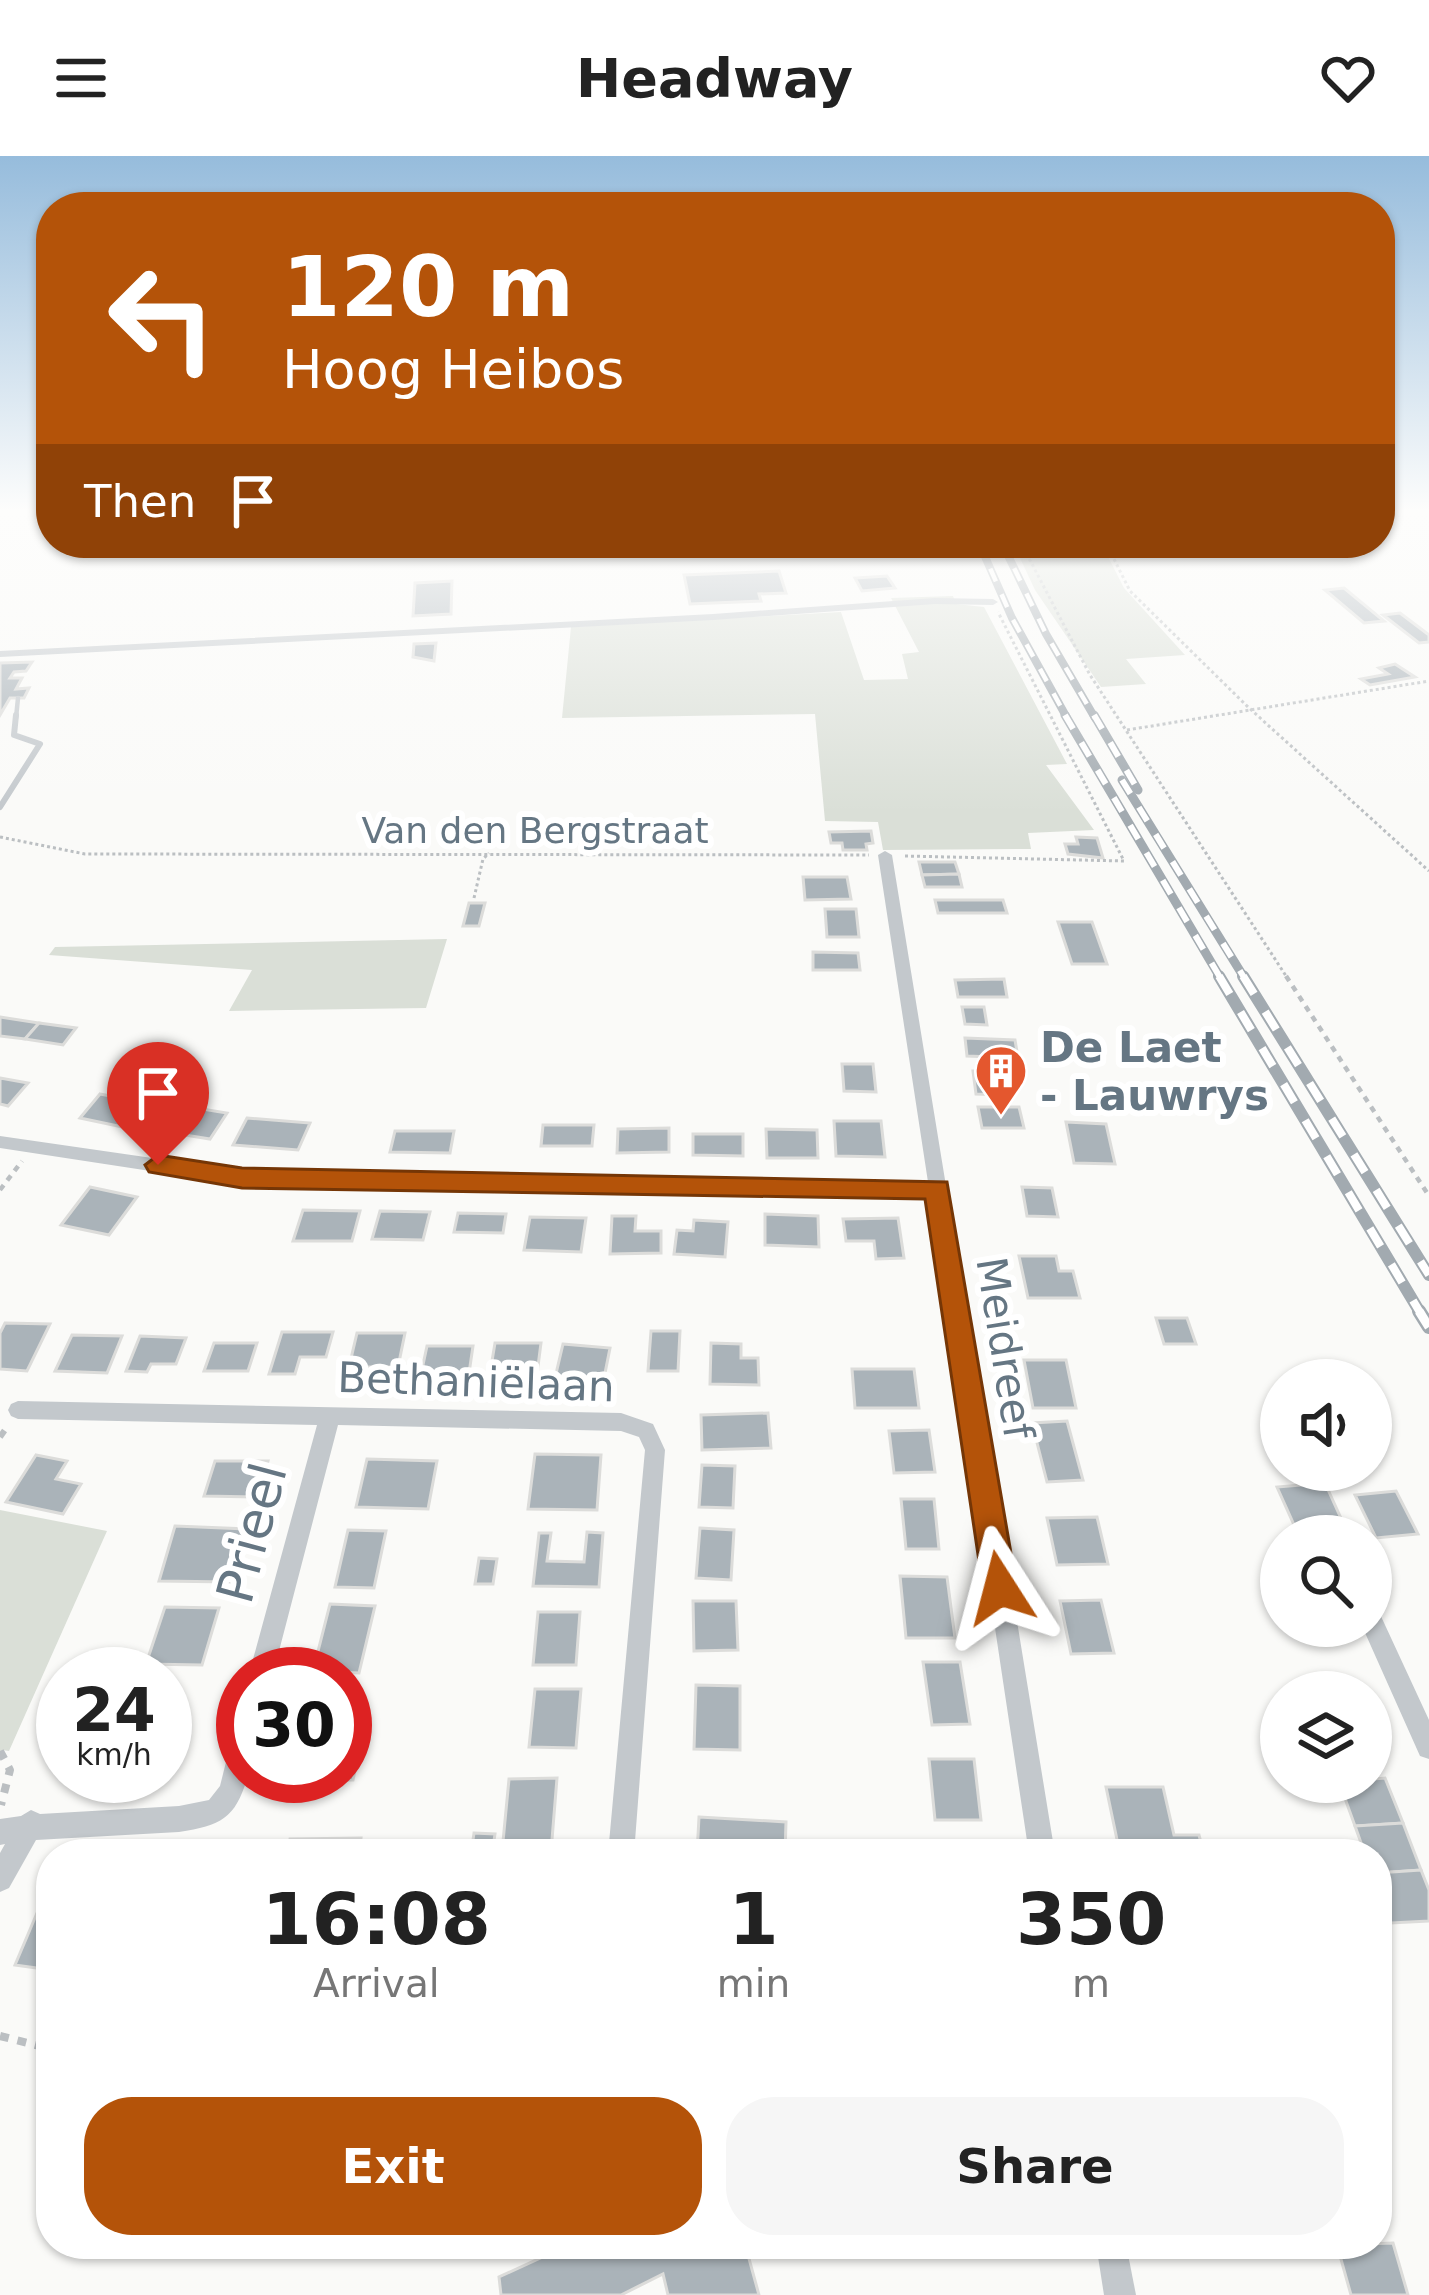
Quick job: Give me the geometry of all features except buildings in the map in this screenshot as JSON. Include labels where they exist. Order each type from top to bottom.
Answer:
[{"type":"street","points":[[0,654],[770,613]]},
{"type":"street","name":"Meidreef","points":[[885,856],[1040,1839]]},
{"type":"street","points":[[0,1142],[242,1178],[937,1189]]},
{"type":"street","name":"Bethaniëlaan","points":[[18,1410],[621,1422],[646,1430],[655,1450],[622,1839]]},
{"type":"street","name":"Prieel","points":[[268,1647],[330,1416]]},
{"type":"street","points":[[1383,1647],[1429,1747]]},
{"type":"street","points":[[0,1832],[31,1823],[189,1818],[216,1811],[223,1803]]},
{"type":"street","points":[[0,1879],[31,1823]]},
{"type":"street","points":[[1114,2259],[1120,2295]]},
{"type":"lane","points":[[0,807],[40,744],[14,734],[18,698]]},
{"type":"path","name":"Van den Bergstraat","points":[[0,837],[85,854],[489,853],[1124,861],[998,613]]},
{"type":"path","points":[[1057,613],[1125,730],[1429,1196]]},
{"type":"path","points":[[1152,613],[1429,871]]},
{"type":"path","points":[[1125,730],[1255,713],[1429,681]]},
{"type":"path","points":[[474,898],[483,859],[489,853]]},
{"type":"path","points":[[0,1190],[32,1147]]},
{"type":"path","points":[[0,1751],[10,1770],[0,1811]]},
{"type":"path","points":[[0,2036],[36,2045]]},
{"type":"shaded area","points":[[841,613],[864,680],[908,679],[902,654],[919,652],[899,613],[987,613],[1067,764],[1046,765],[1094,830],[1028,833],[1031,849],[883,850],[878,822],[825,821],[815,714],[562,718],[571,627]]},
{"type":"shaded area","points":[[1051,613],[1147,613],[1185,655],[1126,659],[1146,684],[1101,687]]},
{"type":"shaded area","points":[[447,939],[426,1008],[229,1011],[252,970],[49,955],[55,947]]},
{"type":"shaded area","points":[[0,1510],[107,1531],[55,1647],[36,1647],[36,1690],[9,1751],[2,1750],[0,1755]]},
{"type":"railway","points":[[1010,613],[1067,718]]},
{"type":"railway","points":[[1036,613],[1095,718]]},
{"type":"railway","points":[[1065,715],[1221,979]]},
{"type":"railway","points":[[1094,715],[1138,790]]},
{"type":"railway","points":[[1122,780],[1245,979]]},
{"type":"railway","points":[[1219,976],[1421,1314]]},
{"type":"railway","points":[[1243,976],[1429,1275]]},
{"type":"railway","points":[[1419,1311],[1429,1327]]},
{"type":"place","name":"De Laet - Lauwrys","points":[[1001,1117]]},
{"type":"route","points":[[158,1165],[242,1178],[937,1189],[1000,1588]]}]
